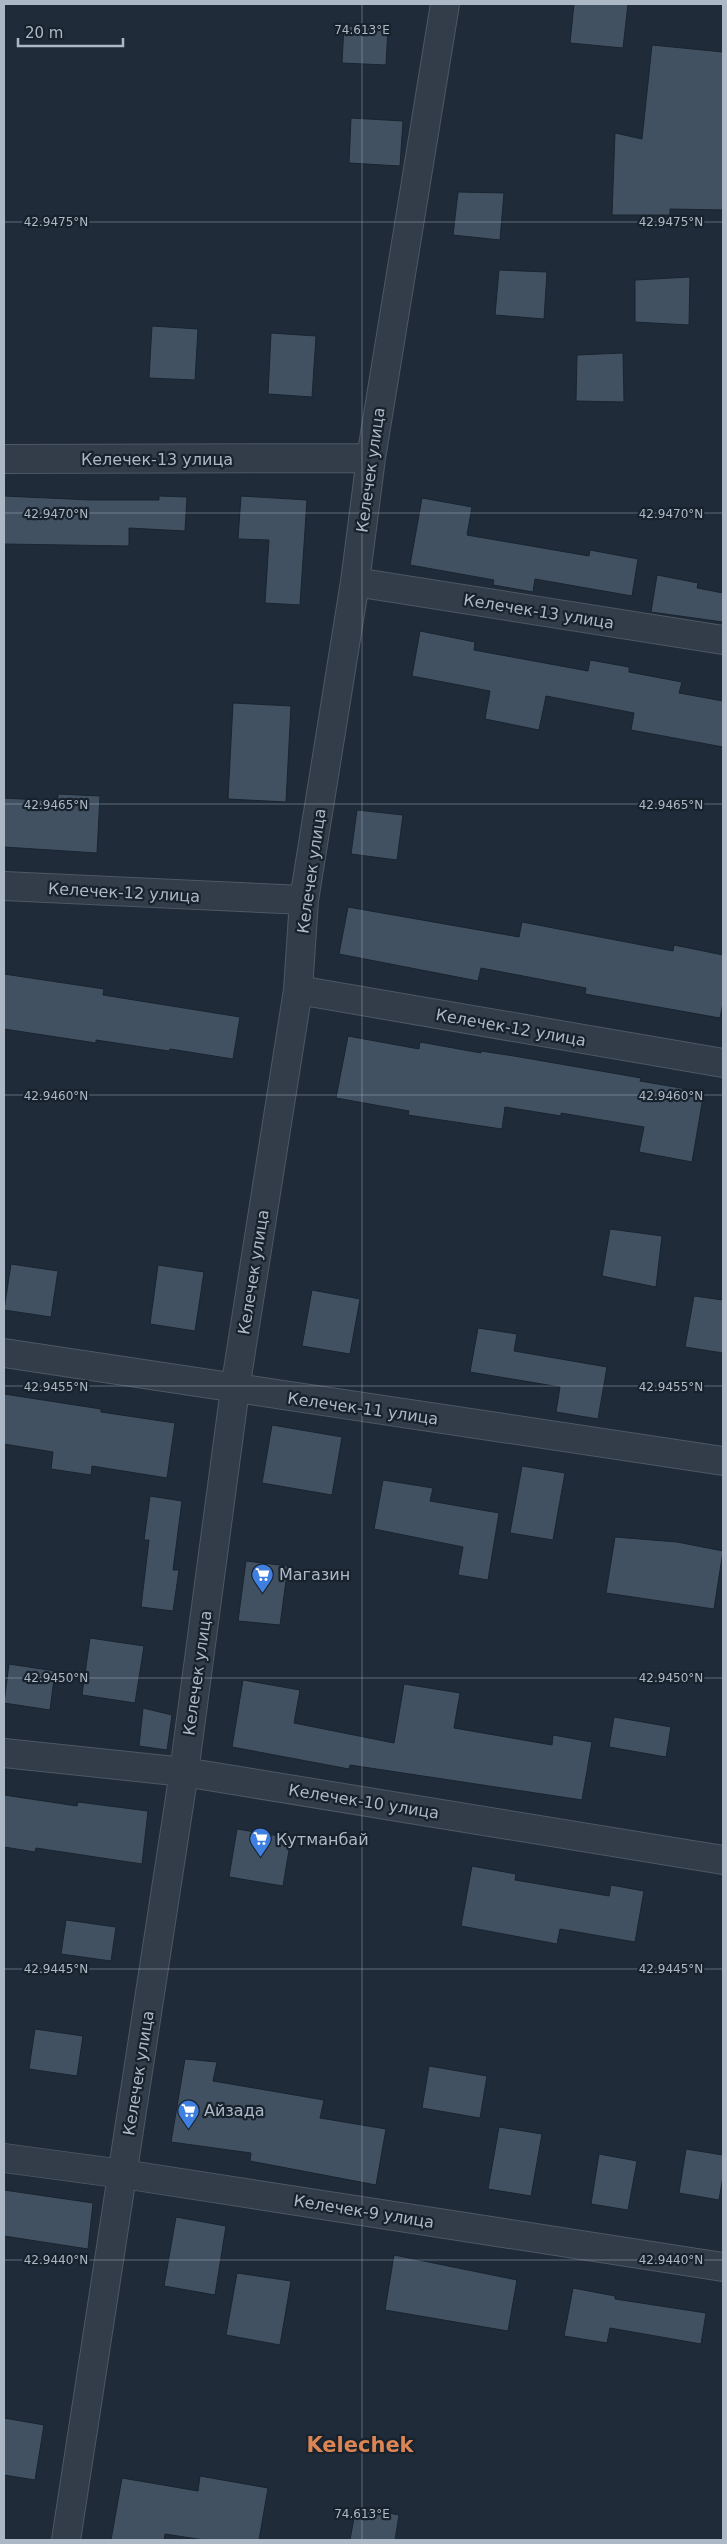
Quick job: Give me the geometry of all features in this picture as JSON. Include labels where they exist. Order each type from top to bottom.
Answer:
[{"type":"street","name":"Келечек улица","points":[[66,2540],[184,1772],[235,1389],[298,990],[304,900],[355,582],[371,458],[445,4]]},
{"type":"street","name":"Келечек-13 улица","points":[[4,459],[371,458]]},
{"type":"street","name":"Келечек-13 улица","points":[[355,582],[723,640]]},
{"type":"street","name":"Келечек-12 улица","points":[[4,886],[304,900]]},
{"type":"street","name":"Келечек-12 улица","points":[[298,990],[723,1063]]},
{"type":"street","name":"Келечек-11 улица","points":[[4,1353],[723,1461]]},
{"type":"street","name":"Келечек-10 улица","points":[[4,1753],[184,1772],[723,1860]]},
{"type":"street","name":"Келечек-9 улица","points":[[4,2158],[123,2174],[723,2267]]},
{"type":"building","points":[[574,4],[628,4],[623,48],[570,43]]},
{"type":"building","points":[[344,26],[388,28],[386,65],[342,63]]},
{"type":"building","points":[[652,45],[723,52],[723,210],[670,209],[670,215],[612,215],[615,133],[642,139]]},
{"type":"building","points":[[351,118],[403,121],[400,166],[349,163]]},
{"type":"building","points":[[458,192],[504,193],[500,240],[453,235]]},
{"type":"building","points":[[499,270],[547,272],[544,319],[495,315]]},
{"type":"building","points":[[690,277],[689,325],[635,322],[635,280]]},
{"type":"building","points":[[152,326],[198,329],[195,380],[149,378]]},
{"type":"building","points":[[271,333],[316,336],[312,397],[268,394]]},
{"type":"building","points":[[623,353],[624,402],[576,401],[577,355]]},
{"type":"building","points":[[4,496],[91,500],[159,500],[159,496],[187,497],[185,531],[129,528],[129,546],[4,544]]},
{"type":"building","points":[[241,496],[307,500],[300,605],[265,603],[269,540],[238,539]]},
{"type":"building","points":[[422,498],[472,507],[467,535],[589,556],[590,550],[638,559],[632,596],[535,579],[533,592],[493,585],[494,580],[410,565]]},
{"type":"building","points":[[657,575],[698,583],[697,588],[723,593],[723,622],[651,612]]},
{"type":"building","points":[[420,631],[475,642],[474,650],[588,671],[590,660],[629,667],[629,672],[682,682],[679,693],[723,701],[723,747],[631,730],[634,713],[546,696],[539,730],[485,719],[490,691],[412,676]]},
{"type":"building","points":[[233,703],[291,706],[286,802],[228,799]]},
{"type":"building","points":[[58,794],[100,796],[97,853],[4,847],[4,798],[58,801]]},
{"type":"building","points":[[357,810],[403,815],[397,860],[351,854]]},
{"type":"building","points":[[348,907],[519,937],[522,922],[673,951],[674,945],[723,955],[723,1003],[720,1018],[585,994],[586,988],[481,968],[478,981],[339,954]]},
{"type":"building","points":[[4,974],[104,989],[103,995],[240,1017],[233,1059],[96,1040],[96,1043],[4,1029]]},
{"type":"building","points":[[348,1036],[419,1049],[420,1042],[481,1053],[481,1051],[514,1056],[641,1078],[640,1081],[704,1092],[692,1162],[639,1152],[644,1127],[561,1113],[561,1116],[505,1107],[502,1129],[408,1115],[409,1111],[336,1098]]},
{"type":"building","points":[[610,1229],[662,1236],[656,1287],[602,1276]]},
{"type":"building","points":[[11,1264],[58,1271],[51,1317],[4,1310]]},
{"type":"building","points":[[158,1265],[204,1272],[195,1331],[150,1324]]},
{"type":"building","points":[[312,1290],[360,1299],[350,1354],[302,1346]]},
{"type":"building","points":[[694,1296],[723,1300],[723,1353],[685,1347]]},
{"type":"building","points":[[478,1328],[517,1334],[514,1351],[607,1367],[598,1419],[556,1412],[560,1387],[470,1372]]},
{"type":"building","points":[[4,1394],[101,1409],[101,1412],[175,1423],[167,1478],[92,1466],[91,1475],[51,1469],[53,1452],[4,1444]]},
{"type":"building","points":[[272,1425],[342,1437],[332,1495],[262,1483]]},
{"type":"building","points":[[522,1466],[565,1473],[553,1540],[510,1533]]},
{"type":"building","points":[[383,1480],[433,1488],[430,1501],[499,1513],[488,1580],[458,1575],[463,1547],[374,1529]]},
{"type":"building","points":[[150,1496],[182,1501],[173,1570],[179,1570],[173,1611],[141,1607],[149,1540],[144,1540]]},
{"type":"building","points":[[615,1537],[677,1542],[723,1551],[714,1609],[606,1593]]},
{"type":"building","name":"Магазин","points":[[246,1561],[288,1566],[280,1625],[238,1621]]},
{"type":"building","points":[[90,1638],[144,1646],[135,1703],[82,1695]]},
{"type":"building","points":[[9,1664],[55,1671],[50,1710],[4,1703]]},
{"type":"building","points":[[243,1680],[300,1690],[294,1723],[394,1743],[404,1684],[460,1693],[454,1728],[552,1745],[553,1735],[592,1742],[582,1800],[350,1765],[349,1769],[232,1747]]},
{"type":"building","points":[[143,1708],[172,1715],[167,1750],[139,1746]]},
{"type":"building","points":[[614,1717],[671,1727],[666,1757],[609,1747]]},
{"type":"building","points":[[4,1795],[77,1806],[78,1802],[148,1811],[142,1864],[36,1848],[35,1852],[4,1847]]},
{"type":"building","name":"Кутманбай","points":[[237,1829],[291,1838],[283,1886],[229,1877]]},
{"type":"building","points":[[472,1866],[516,1874],[515,1880],[609,1896],[611,1885],[644,1891],[635,1942],[560,1929],[557,1944],[461,1926]]},
{"type":"building","points":[[66,1920],[116,1927],[111,1961],[61,1954]]},
{"type":"building","points":[[35,2029],[83,2036],[77,2076],[29,2069]]},
{"type":"building","points":[[185,2059],[217,2062],[213,2081],[324,2100],[320,2118],[386,2129],[376,2185],[250,2161],[251,2153],[171,2142]]},
{"type":"building","points":[[429,2066],[487,2076],[480,2118],[422,2108]]},
{"type":"building","points":[[499,2127],[542,2134],[531,2196],[488,2189]]},
{"type":"building","points":[[686,2149],[723,2155],[723,2176],[719,2200],[679,2193]]},
{"type":"building","points":[[599,2154],[637,2161],[628,2210],[591,2204]]},
{"type":"building","points":[[4,2190],[93,2203],[88,2249],[4,2236]]},
{"type":"building","points":[[176,2217],[226,2226],[215,2295],[164,2286]]},
{"type":"building","points":[[394,2255],[517,2280],[508,2331],[385,2310]]},
{"type":"building","points":[[237,2273],[291,2281],[280,2345],[226,2335]]},
{"type":"building","points":[[573,2288],[615,2296],[615,2299],[706,2313],[701,2344],[610,2328],[607,2343],[564,2336]]},
{"type":"building","points":[[4,2418],[44,2425],[35,2480],[4,2475]]},
{"type":"building","points":[[200,2476],[268,2488],[259,2540],[204,2540],[165,2534],[164,2540],[111,2540],[122,2478],[198,2491]]},
{"type":"building","points":[[356,2507],[399,2515],[395,2540],[350,2540]]},
{"type":"place","name":"Магазин","points":[[263,1593]]},
{"type":"place","name":"Кутманбай","points":[[260,1858]]},
{"type":"place","name":"Айзада","points":[[188,2129]]},
{"type":"district","name":"Kelechek","points":[[360,2445]]}]
